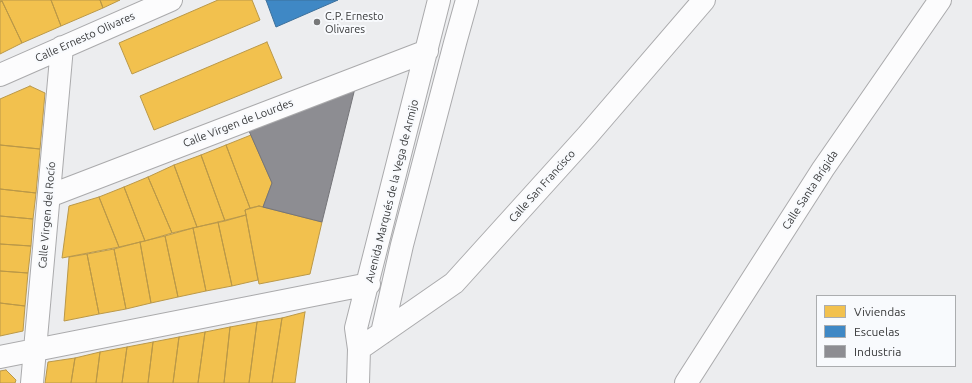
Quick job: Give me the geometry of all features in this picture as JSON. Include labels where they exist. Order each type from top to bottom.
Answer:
[{"type":"street","name":"Calle Ernesto Olivares","points":[[0,75],[171,0]]},
{"type":"street","name":"Avenida Marqués de la Vega de Armijo","points":[[358,383],[359,349],[356,328],[369,284],[439,0]]},
{"type":"street","points":[[382,333],[402,245],[453,50],[468,0]]},
{"type":"street","name":"Calle San Francisco","points":[[359,349],[454,283],[587,136],[704,0]]},
{"type":"street","name":"Calle Santa Brígida","points":[[686,383],[823,169],[940,0]]},
{"type":"street","name":"Calle Virgen del Rocío","points":[[32,383],[62,47]]},
{"type":"street","name":"Calle Virgen de Lourdes","points":[[49,196],[427,51]]},
{"type":"street","points":[[0,357],[369,284]]},
{"type":"building: Viviendas","points":[[0,0],[51,0],[61,26],[22,43],[2,1],[0,2]]},
{"type":"building: Viviendas","points":[[51,0],[100,0],[103,8],[61,26]]},
{"type":"building: Viviendas","points":[[100,0],[120,0],[103,8]]},
{"type":"building: Viviendas","points":[[218,0],[252,0],[260,20],[132,74],[119,43]]},
{"type":"building: Viviendas","points":[[2,1],[22,43],[0,54],[0,2]]},
{"type":"building: Viviendas","points":[[267,42],[282,78],[154,130],[140,96]]},
{"type":"building: Viviendas","points":[[30,86],[45,93],[40,149],[0,145],[0,99]]},
{"type":"building: Viviendas","points":[[251,135],[272,183],[263,207],[259,206],[250,208],[226,145]]},
{"type":"building: Viviendas","points":[[0,145],[40,149],[36,193],[0,189]]},
{"type":"building: Viviendas","points":[[226,145],[250,208],[245,210],[246,215],[225,221],[201,155]]},
{"type":"building: Viviendas","points":[[201,155],[225,221],[197,227],[174,165]]},
{"type":"building: Viviendas","points":[[174,165],[197,227],[172,233],[148,177]]},
{"type":"building: Viviendas","points":[[148,177],[172,233],[145,241],[124,187]]},
{"type":"building: Viviendas","points":[[124,187],[145,241],[119,247],[99,197]]},
{"type":"building: Viviendas","points":[[0,189],[36,193],[33,219],[0,216]]},
{"type":"building: Viviendas","points":[[99,197],[119,247],[62,258],[69,206]]},
{"type":"building: Viviendas","points":[[259,206],[322,222],[310,274],[259,284],[245,210]]},
{"type":"building: Viviendas","points":[[246,215],[258,280],[232,286],[218,222]]},
{"type":"building: Viviendas","points":[[0,216],[33,219],[31,246],[0,244]]},
{"type":"building: Viviendas","points":[[218,222],[232,286],[206,291],[193,228]]},
{"type":"building: Viviendas","points":[[193,228],[206,291],[178,297],[165,236]]},
{"type":"building: Viviendas","points":[[165,236],[178,297],[151,303],[140,242]]},
{"type":"building: Viviendas","points":[[140,242],[151,303],[126,309],[114,249]]},
{"type":"building: Viviendas","points":[[0,244],[31,246],[28,273],[0,271]]},
{"type":"building: Viviendas","points":[[114,249],[126,309],[99,314],[87,254]]},
{"type":"building: Viviendas","points":[[87,254],[99,314],[64,321],[69,257]]},
{"type":"building: Viviendas","points":[[0,271],[28,273],[25,306],[0,303]]},
{"type":"building: Viviendas","points":[[0,303],[25,306],[23,331],[0,336]]},
{"type":"building: Viviendas","points":[[305,312],[295,383],[272,383],[282,318]]},
{"type":"building: Viviendas","points":[[282,318],[272,383],[249,383],[257,322]]},
{"type":"building: Viviendas","points":[[257,322],[249,383],[224,383],[230,327]]},
{"type":"building: Viviendas","points":[[230,327],[224,383],[198,383],[205,332]]},
{"type":"building: Viviendas","points":[[205,332],[198,383],[173,383],[179,337]]},
{"type":"building: Viviendas","points":[[179,337],[173,383],[148,383],[153,342]]},
{"type":"building: Viviendas","points":[[153,342],[148,383],[122,383],[127,347]]},
{"type":"building: Viviendas","points":[[127,347],[122,383],[96,383],[100,352]]},
{"type":"building: Viviendas","points":[[100,352],[96,383],[71,383],[75,358]]},
{"type":"building: Viviendas","points":[[75,358],[71,383],[45,383],[48,362]]},
{"type":"building: Viviendas","points":[[6,370],[16,380],[15,383],[0,383],[0,371]]},
{"type":"building: Escuelas","points":[[266,0],[338,0],[276,27]]},
{"type":"building: Industria","points":[[355,88],[322,222],[263,207],[272,183],[249,131]]},
{"type":"place","name":"C.P. Ernesto Olivares","points":[[317,22]]}]
